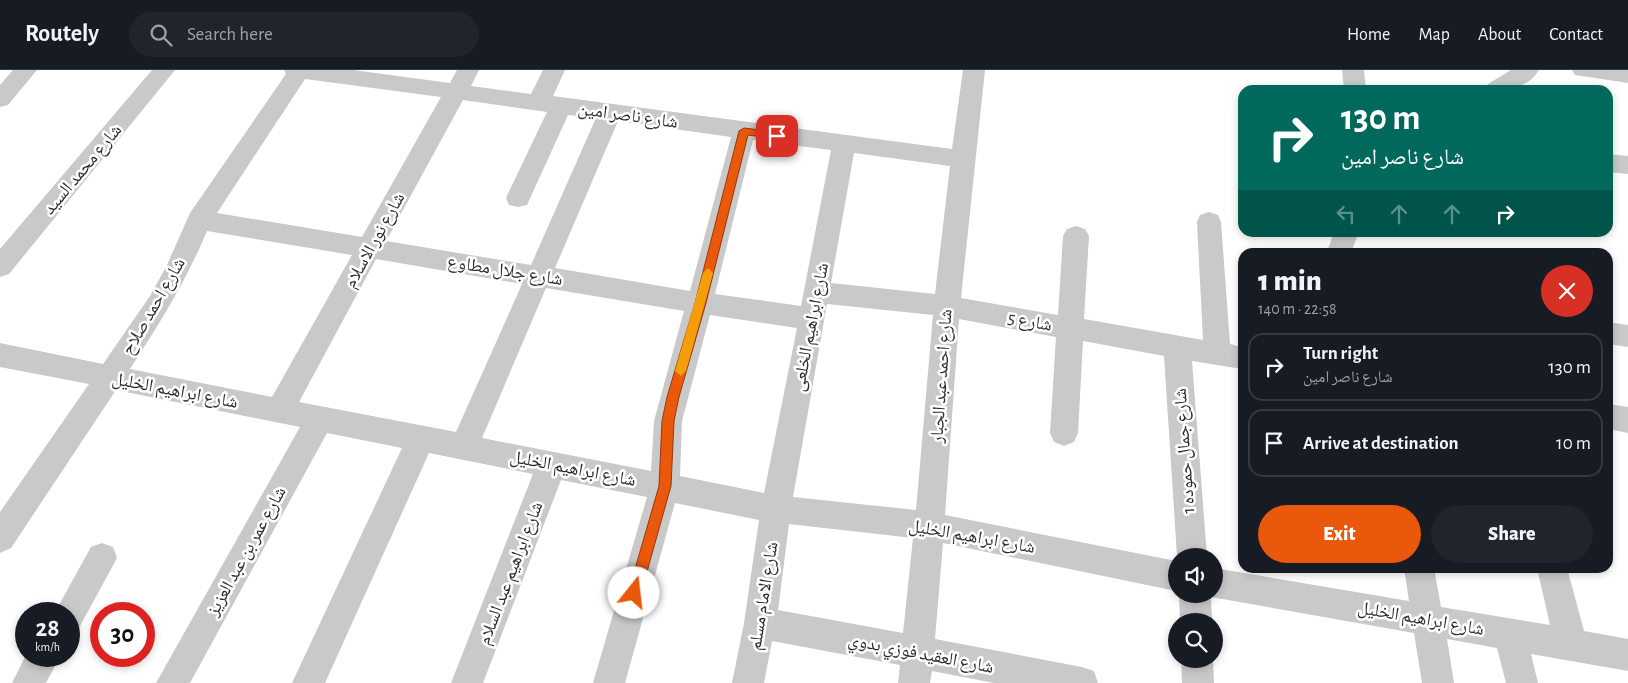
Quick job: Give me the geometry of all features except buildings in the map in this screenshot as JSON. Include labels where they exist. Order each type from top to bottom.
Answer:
[{"type":"street","points":[[0,99],[26,70]]},
{"type":"street","name":"شارع محمد السيد","points":[[0,267],[164,70]]},
{"type":"street","name":"شارع ناصر امين","points":[[295,70],[380,76],[456,92],[844,145],[961,159]]},
{"type":"street","name":"شارع احمد صلاح","points":[[0,538],[110,378],[158,304],[179,267],[199,220],[300,70]]},
{"type":"street","name":"شارع نور الاسلام","points":[[279,411],[468,70]]},
{"type":"street","points":[[518,198],[549,105],[554,70]]},
{"type":"street","name":"شارع احمد عبد الجبار","points":[[914,683],[930,526],[946,306],[961,159],[974,70]]},
{"type":"street","points":[[1352,70],[1354,85]]},
{"type":"street","points":[[1504,85],[1528,70]]},
{"type":"street","points":[[1583,70],[1628,75]]},
{"type":"street","points":[[464,447],[610,113]]},
{"type":"street","points":[[609,683],[665,486],[668,421],[744,131]]},
{"type":"street","name":"شارع ابراهيم الخلعى","points":[[776,509],[844,145]]},
{"type":"street","points":[[1613,164],[1628,165]]},
{"type":"street","name":"شارع جلال مطاوع","points":[[199,220],[700,303],[811,319]]},
{"type":"street","points":[[1209,222],[1230,356]]},
{"type":"street","points":[[1064,433],[1076,236]]},
{"type":"street","name":"شارع 5","points":[[816,292],[946,306],[1230,356]]},
{"type":"street","points":[[1613,333],[1628,336]]},
{"type":"street","name":"شارع جمال حموده 1","points":[[1176,346],[1191,548]]},
{"type":"street","name":"شارع ابراهيم الخليل","points":[[0,355],[776,509],[930,526],[1168,574]]},
{"type":"street","points":[[1613,418],[1628,420]]},
{"type":"street","name":"شارع عمر بن عبد العزيز","points":[[172,683],[320,419]]},
{"type":"street","points":[[308,683],[421,439]]},
{"type":"street","name":"شارع ابراهيم عبد السلام","points":[[467,683],[552,464]]},
{"type":"street","name":"شارع الامام مسلم","points":[[748,683],[760,623],[776,509]]},
{"type":"street","points":[[77,602],[102,558]]},
{"type":"street","points":[[1420,573],[1438,683]]},
{"type":"street","points":[[1553,573],[1571,645]]},
{"type":"street","name":"شارع ابراهيم الخليل","points":[[1223,584],[1427,618],[1628,655]]},
{"type":"street","name":"شارع العقيد فوزي بدوي","points":[[760,623],[1066,682]]},
{"type":"street","points":[[1510,634],[1522,683]]},
{"type":"street","points":[[28,683],[37,667]]},
{"type":"street","points":[[1197,668],[1198,683]]},
{"type":"slow traffic","points":[[681,371],[708,273]]},
{"type":"route","points":[[634,593],[665,486],[668,421],[673,397],[700,303],[744,131],[777,136]]}]
